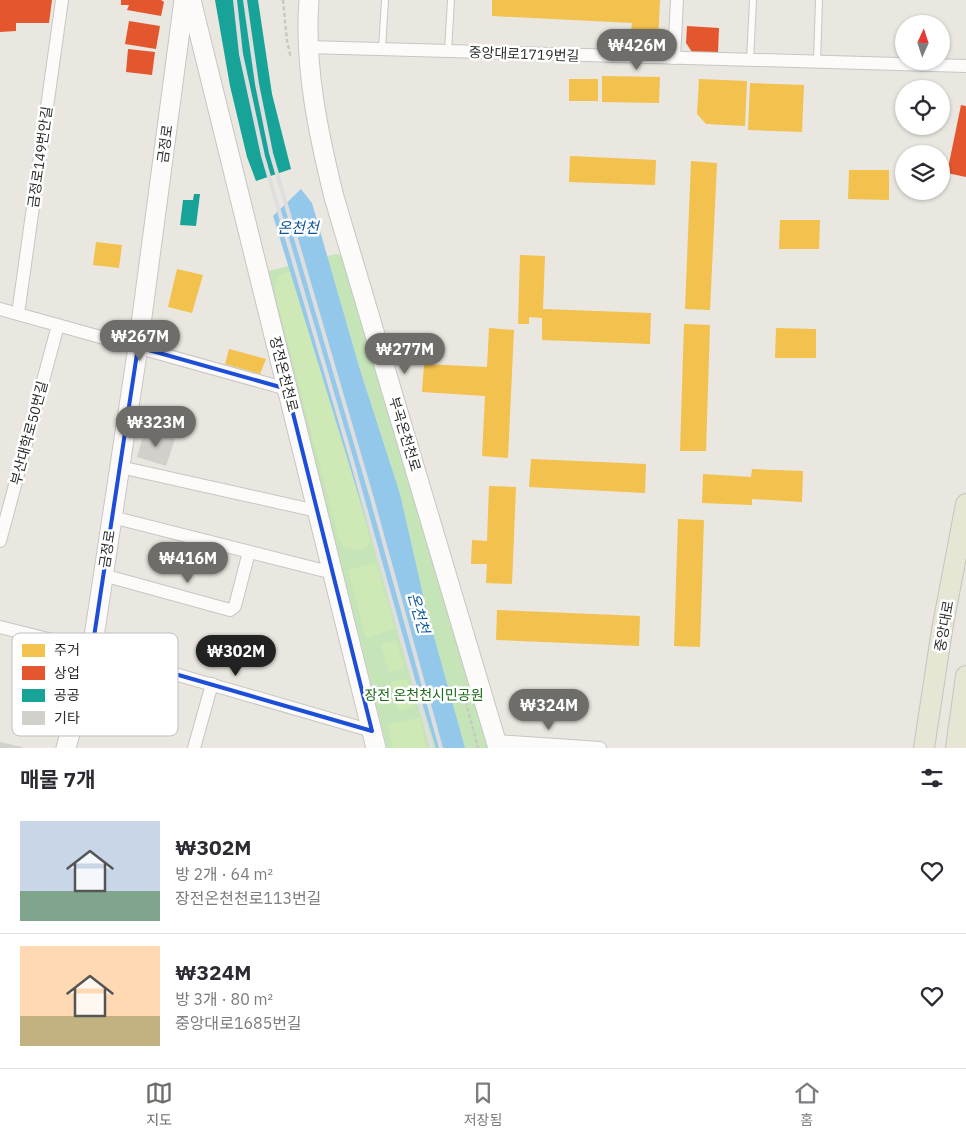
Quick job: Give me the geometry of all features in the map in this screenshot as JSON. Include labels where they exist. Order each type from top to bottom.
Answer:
[{"type":"main road","name":"금정로","points":[[94,633],[138,347],[184,0]]},
{"type":"main road","name":"장전온천천로","points":[[191,0],[374,740]]},
{"type":"main road","name":"부곡온천천로","points":[[309,0],[307,25],[309,65],[320,140],[334,197],[497,745]]},
{"type":"main road","name":"중앙대로","points":[[924,748],[942,630],[966,504]]},
{"type":"main road","points":[[956,748],[966,676]]},
{"type":"street","name":"금정로149번안길","points":[[18,314],[62,0]]},
{"type":"street","points":[[674,58],[677,0]]},
{"type":"street","name":"중앙대로1719번길","points":[[308,47],[966,66]]},
{"type":"street","points":[[0,309],[287,389]]},
{"type":"street","name":"부산대학로50번길","points":[[0,541],[58,325]]},
{"type":"street","points":[[120,467],[317,511]]},
{"type":"street","points":[[112,517],[333,573]]},
{"type":"street","points":[[103,575],[230,610],[235,606],[249,552]]},
{"type":"street","points":[[0,627],[24,633]]},
{"type":"street","points":[[178,674],[212,684],[374,740]]},
{"type":"street","points":[[194,748],[212,684]]},
{"type":"street","points":[[497,745],[600,748]]},
{"type":"lane","points":[[382,50],[385,0]]},
{"type":"lane","points":[[448,51],[451,0]]},
{"type":"lane","points":[[750,60],[753,0]]},
{"type":"lane","points":[[817,62],[819,0]]},
{"type":"highlighted area","points":[[138,347],[287,389],[372,731],[92,650]]},
{"type":"green space","name":"장전 온천천시민공원","points":[[336,254],[347,256],[488,748],[387,748],[349,597],[311,463],[265,272]]},
{"type":"green space","points":[[291,272],[336,416],[370,540],[366,548],[363,549],[355,550],[343,547],[338,535],[277,302],[276,283],[284,274]]},
{"type":"green space","points":[[376,563],[395,629],[366,638],[348,570]]},
{"type":"green space","points":[[396,640],[404,668],[389,672],[381,644]]},
{"type":"green space","points":[[406,679],[415,706],[399,711],[391,682]]},
{"type":"green space","points":[[420,718],[426,748],[393,748],[387,724]]},
{"type":"water","name":"온천천","points":[[301,189],[312,203],[360,370],[400,494],[426,608],[465,748],[436,748],[273,216]]},
{"type":"building: 주거","points":[[492,0],[660,0],[658,42],[639,41],[639,33],[631,32],[632,23],[492,16]]},
{"type":"building: 주거","points":[[602,76],[660,77],[659,103],[602,102]]},
{"type":"building: 주거","points":[[569,79],[598,79],[598,101],[569,101]]},
{"type":"building: 주거","points":[[699,79],[747,81],[745,126],[706,124],[697,114]]},
{"type":"building: 주거","points":[[750,83],[804,85],[802,132],[748,130]]},
{"type":"building: 주거","points":[[570,156],[656,160],[655,185],[569,182]]},
{"type":"building: 주거","points":[[691,161],[717,163],[710,310],[685,309]]},
{"type":"building: 주거","points":[[849,170],[889,170],[889,200],[848,199]]},
{"type":"building: 주거","points":[[780,220],[820,220],[819,249],[779,249]]},
{"type":"building: 주거","points":[[96,242],[122,245],[119,268],[93,265]]},
{"type":"building: 주거","points":[[520,255],[545,256],[543,309],[651,313],[650,344],[542,340],[542,318],[529,317],[529,324],[518,324]]},
{"type":"building: 주거","points":[[177,269],[203,275],[192,313],[168,307]]},
{"type":"building: 주거","points":[[684,324],[710,325],[706,451],[680,451]]},
{"type":"building: 주거","points":[[489,328],[514,330],[508,458],[482,456],[485,396],[422,392],[424,364],[487,367]]},
{"type":"building: 주거","points":[[776,328],[816,329],[816,358],[775,358]]},
{"type":"building: 주거","points":[[229,349],[266,359],[260,374],[225,364]]},
{"type":"building: 주거","points":[[531,459],[646,464],[645,493],[529,487]]},
{"type":"building: 주거","points":[[752,469],[803,471],[802,502],[752,499],[752,505],[702,503],[703,474],[751,477]]},
{"type":"building: 주거","points":[[489,486],[516,487],[512,584],[486,583],[487,564],[471,564],[472,540],[487,541]]},
{"type":"building: 주거","points":[[678,519],[704,520],[700,647],[674,646]]},
{"type":"building: 주거","points":[[497,610],[640,616],[639,646],[496,640]]},
{"type":"building: 상업","points":[[0,0],[52,0],[49,23],[16,23],[16,31],[0,32]]},
{"type":"building: 상업","points":[[121,0],[161,0],[164,2],[161,16],[127,10],[129,5],[121,5]]},
{"type":"building: 상업","points":[[129,21],[160,26],[156,49],[125,44]]},
{"type":"building: 상업","points":[[687,26],[719,28],[718,53],[692,52],[686,43]]},
{"type":"building: 상업","points":[[128,49],[155,52],[152,75],[126,72]]},
{"type":"building: 상업","points":[[961,105],[966,106],[966,177],[950,174],[950,158]]},
{"type":"building: 공공","points":[[215,0],[258,0],[272,94],[291,169],[256,181],[247,157],[230,86]]},
{"type":"building: 공공","points":[[194,194],[200,194],[196,226],[180,225],[183,200],[193,200]]},
{"type":"building: 기타","points":[[145,430],[175,439],[166,466],[137,457]]},
{"type":"building: 기타","points":[[0,742],[22,747],[22,748],[0,748]]},
{"type":"railway","points":[[235,0],[241,54],[263,156],[352,461],[432,748]]},
{"type":"railway","points":[[245,0],[257,84],[271,153],[371,495],[441,748]]}]
